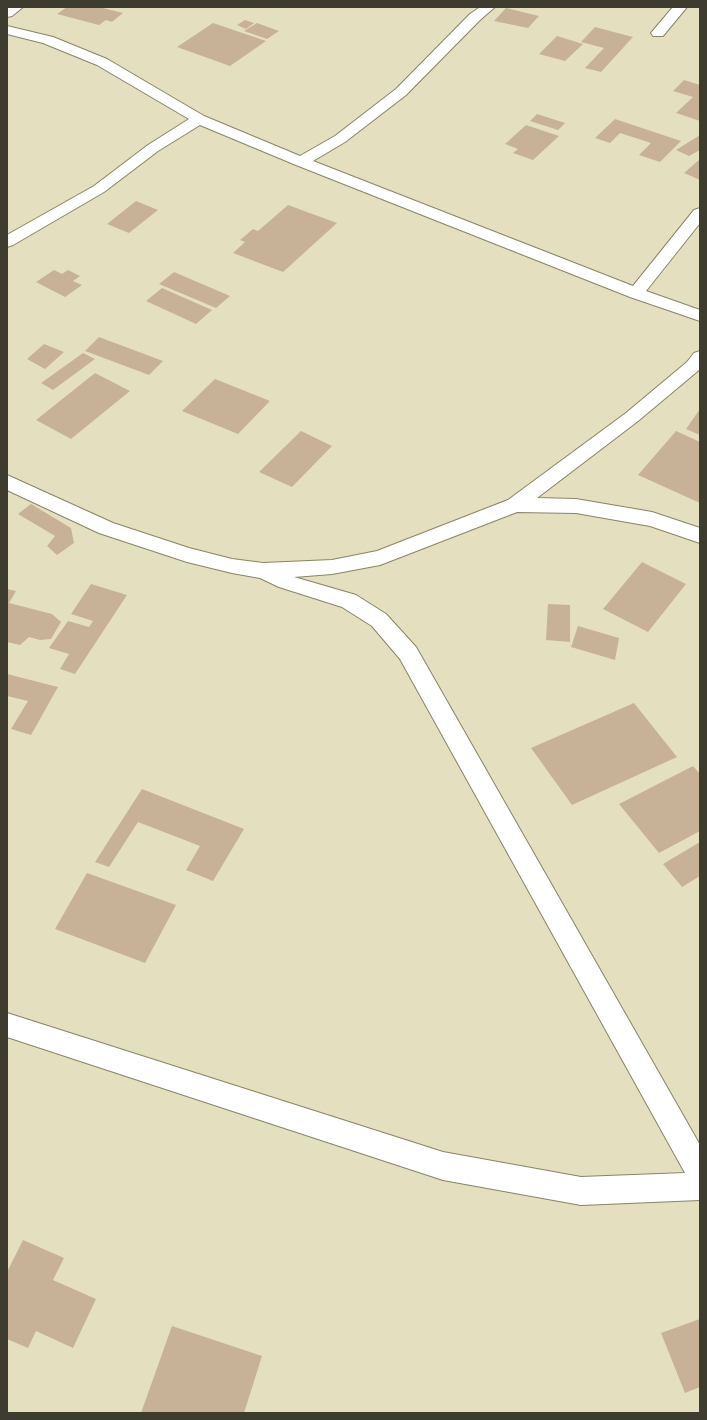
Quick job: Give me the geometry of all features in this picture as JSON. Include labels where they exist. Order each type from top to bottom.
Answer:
[{"type":"street","points":[[7,13],[16,7]]},
{"type":"street","points":[[301,162],[340,139],[402,92],[475,17],[488,7]]},
{"type":"street","points":[[658,33],[680,7]]},
{"type":"street","points":[[7,30],[48,40],[102,62],[199,119],[301,162],[636,293],[700,316]]},
{"type":"street","points":[[7,242],[39,222],[99,189],[153,148],[199,119]]},
{"type":"street","points":[[636,293],[700,213]]},
{"type":"street","points":[[7,482],[106,528],[188,555],[232,566],[263,571],[332,567],[380,558],[515,505],[632,417],[693,366],[700,357]]},
{"type":"street","points":[[515,505],[576,506],[652,519],[700,536]]},
{"type":"street","points":[[263,571],[286,582],[349,601],[379,620],[408,653],[700,1172]]},
{"type":"street","points":[[7,1025],[443,1166],[581,1191],[700,1186]]},
{"type":"building","points":[[67,7],[99,7],[123,13],[112,22],[106,20],[99,25],[57,14]]},
{"type":"building","points":[[506,8],[539,16],[528,28],[494,21]]},
{"type":"building","points":[[245,20],[254,23],[246,29],[237,25]]},
{"type":"building","points":[[213,23],[266,41],[230,66],[177,47]]},
{"type":"building","points":[[257,23],[279,31],[267,39],[244,31]]},
{"type":"building","points":[[595,27],[633,37],[601,72],[585,68],[604,48],[581,42]]},
{"type":"building","points":[[557,36],[583,44],[565,61],[539,54]]},
{"type":"building","points":[[684,80],[700,85],[700,121],[676,113],[693,97],[673,91]]},
{"type":"building","points":[[537,114],[565,123],[558,130],[530,121]]},
{"type":"building","points":[[615,119],[681,141],[660,162],[639,155],[651,143],[620,133],[610,143],[595,138]]},
{"type":"building","points":[[526,125],[559,136],[533,160],[513,153],[518,149],[505,144]]},
{"type":"building","points":[[700,135],[700,150],[689,156],[676,150]]},
{"type":"building","points":[[700,159],[700,180],[684,173]]},
{"type":"building","points":[[136,201],[158,210],[129,233],[107,224]]},
{"type":"building","points":[[288,205],[337,223],[283,272],[233,253],[245,242],[240,240],[253,229],[258,231]]},
{"type":"building","points":[[54,270],[62,274],[68,270],[80,276],[73,281],[82,285],[65,297],[36,282]]},
{"type":"building","points":[[174,272],[230,296],[216,308],[159,284]]},
{"type":"building","points":[[162,288],[212,310],[196,324],[146,301]]},
{"type":"building","points":[[99,337],[163,361],[149,375],[85,351]]},
{"type":"building","points":[[44,344],[64,352],[45,369],[27,359]]},
{"type":"building","points":[[83,353],[95,359],[53,390],[41,383]]},
{"type":"building","points":[[95,373],[130,391],[71,439],[36,420]]},
{"type":"building","points":[[215,379],[270,401],[238,434],[182,411]]},
{"type":"building","points":[[700,409],[700,435],[686,429]]},
{"type":"building","points":[[301,431],[332,446],[292,487],[259,472]]},
{"type":"building","points":[[676,431],[700,442],[700,503],[638,475]]},
{"type":"building","points":[[31,504],[71,528],[74,543],[57,555],[47,546],[55,536],[18,514]]},
{"type":"building","points":[[642,562],[686,584],[648,632],[603,609]]},
{"type":"building","points":[[91,584],[127,595],[75,674],[60,669],[69,654],[49,648],[68,621],[89,627],[93,621],[71,614]]},
{"type":"building","points":[[7,589],[16,591],[9,603],[52,614],[61,622],[51,639],[40,640],[29,637],[20,645],[7,642]]},
{"type":"building","points":[[548,604],[570,605],[570,642],[546,640]]},
{"type":"building","points":[[578,626],[619,638],[615,660],[571,647]]},
{"type":"building","points":[[7,674],[58,687],[31,735],[11,729],[28,701],[7,696]]},
{"type":"building","points":[[634,703],[677,757],[572,805],[531,748]]},
{"type":"building","points":[[693,766],[700,774],[700,831],[659,853],[619,804]]},
{"type":"building","points":[[142,789],[244,829],[213,881],[186,870],[200,846],[138,822],[109,867],[95,862]]},
{"type":"building","points":[[700,842],[700,876],[682,887],[663,864]]},
{"type":"building","points":[[87,873],[176,905],[145,963],[55,929]]},
{"type":"building","points":[[23,1240],[64,1258],[53,1280],[96,1299],[73,1348],[36,1331],[28,1348],[7,1339],[7,1272]]},
{"type":"building","points":[[700,1319],[700,1387],[685,1393],[661,1333]]},
{"type":"building","points":[[172,1326],[262,1356],[244,1413],[141,1413]]}]
